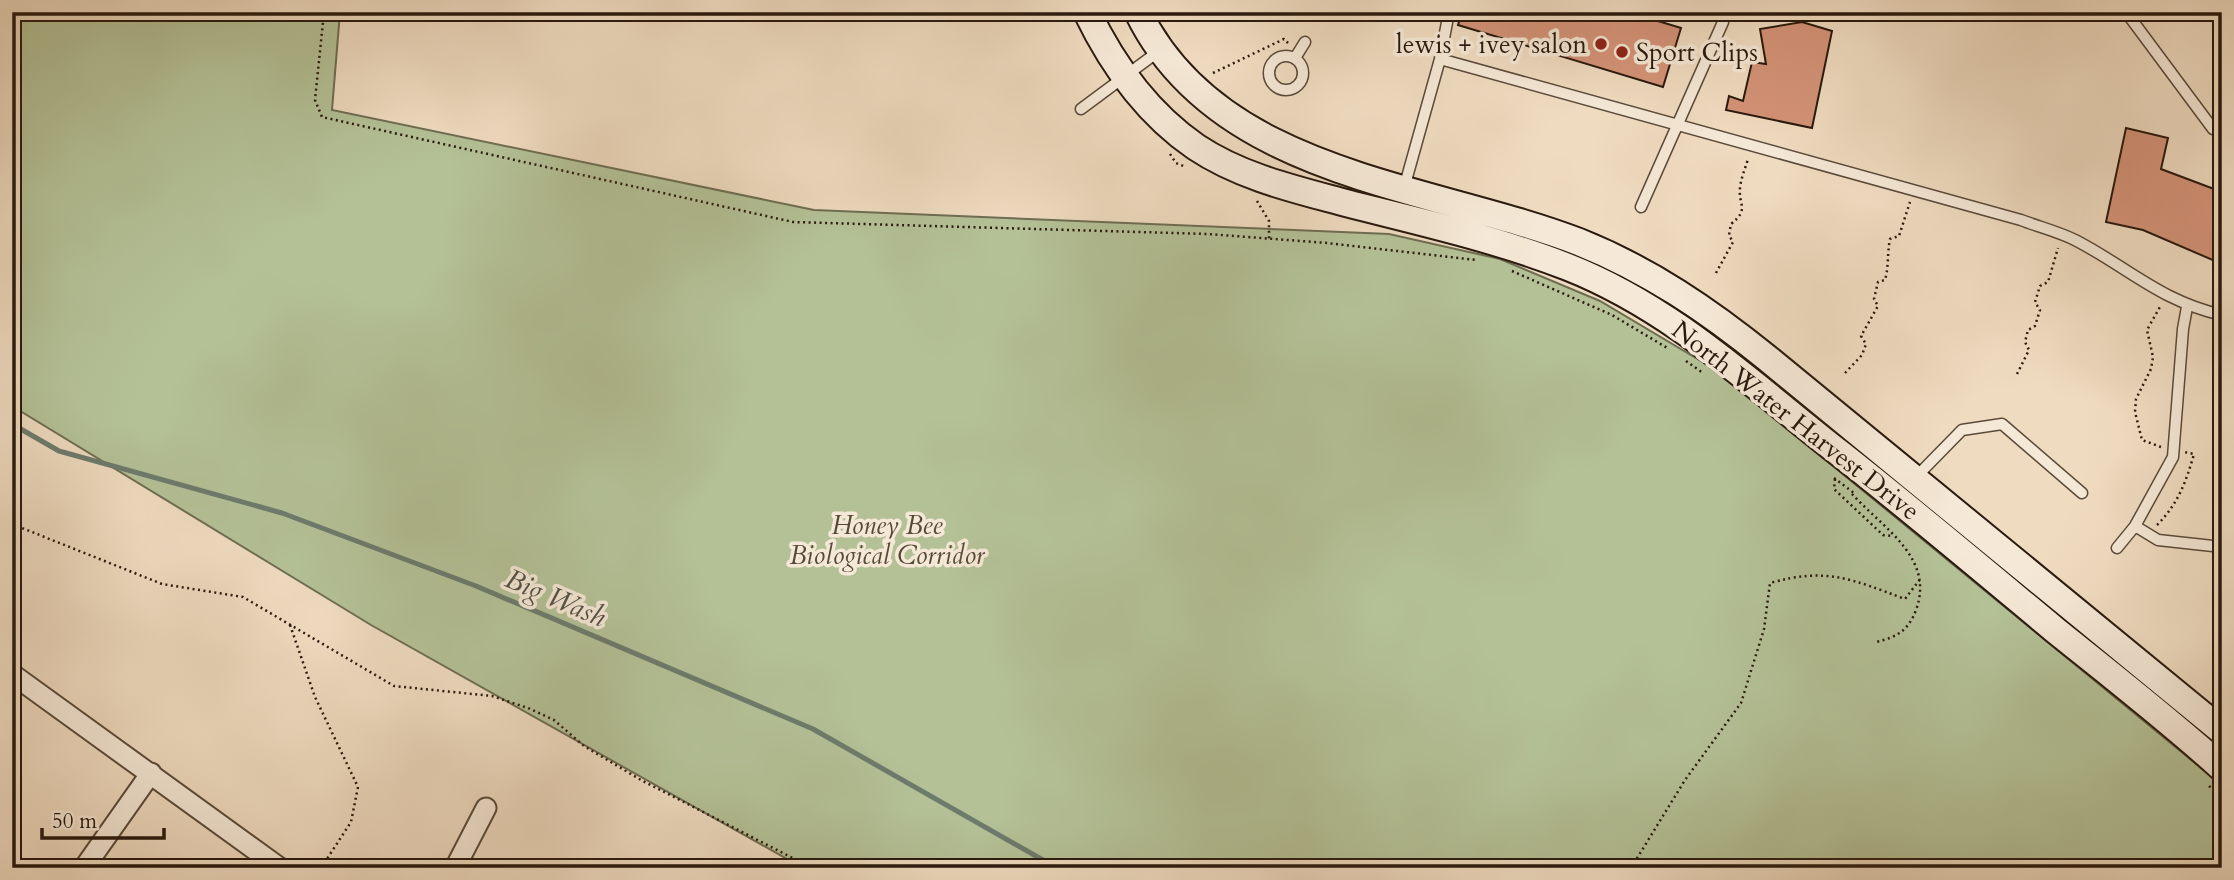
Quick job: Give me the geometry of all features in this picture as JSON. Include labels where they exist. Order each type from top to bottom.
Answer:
[{"type":"street","name":"North Water Harvest Drive","points":[[1087,12],[1124,75],[1175,131],[1195,146],[1248,175],[1532,254],[1604,283],[1676,324],[1712,349],[1891,493],[2211,773]]},
{"type":"street","name":"North Water Harvest Drive","points":[[1138,12],[1159,51],[1188,85],[1219,111],[1255,134],[1404,188],[1544,229],[1617,258],[1662,282],[1722,322],[2222,731]]},
{"type":"street","points":[[12,674],[280,868]]},
{"type":"street","points":[[84,868],[151,773]]},
{"type":"street","points":[[455,868],[486,808]]},
{"type":"lane","points":[[1404,188],[1440,59],[1449,12]]},
{"type":"lane","points":[[2126,12],[2213,129]]},
{"type":"lane","points":[[1641,207],[1723,22]]},
{"type":"lane","points":[[1081,109],[1159,51]]},
{"type":"lane","points":[[1440,59],[2021,220],[2076,240],[2188,307],[2222,315]]},
{"type":"lane","points":[[2117,548],[2135,526],[2161,484],[2173,449],[2183,329],[2188,307]]},
{"type":"lane","points":[[1915,478],[1962,430],[2002,424],[2082,493]]},
{"type":"lane","points":[[2135,526],[2158,540],[2222,547]]},
{"type":"path","points":[[324,12],[315,100],[322,117],[697,202],[820,224],[1197,233],[1354,246],[1479,261]]},
{"type":"path","points":[[1188,85],[1284,39],[1300,50]]},
{"type":"path","points":[[1716,273],[1733,242],[1729,235],[1731,224],[1739,218],[1744,204],[1739,191],[1752,145]]},
{"type":"path","points":[[1845,373],[1862,355],[1866,344],[1861,336],[1867,321],[1873,319],[1878,306],[1874,299],[1878,282],[1885,280],[1889,265],[1886,257],[1890,239],[1899,236],[1913,190]]},
{"type":"path","points":[[2017,374],[2029,350],[2025,342],[2028,330],[2035,326],[2040,310],[2035,302],[2040,286],[2048,282],[2062,235]]},
{"type":"path","points":[[1509,270],[1612,315],[1674,351]]},
{"type":"path","points":[[2148,535],[2171,512],[2185,486],[2194,454],[2142,440],[2135,412],[2136,399],[2154,357],[2147,330],[2166,296]]},
{"type":"path","points":[[1682,358],[1708,377]]},
{"type":"path","points":[[1830,475],[1850,491],[1894,536],[1919,570],[1923,592],[1909,626],[1893,638],[1876,642]]},
{"type":"path","points":[[1835,479],[1833,489],[1883,535],[1894,536]]},
{"type":"path","points":[[1850,491],[1867,497]]},
{"type":"path","points":[[12,524],[162,584],[243,597],[394,686],[492,696],[554,720],[584,746],[641,780],[812,868]]},
{"type":"path","points":[[1631,868],[1685,780],[1741,704],[1764,629],[1770,583],[1798,575],[1837,575],[1905,599],[1921,578]]},
{"type":"path","points":[[290,625],[315,696],[358,787],[351,822],[321,868]]},
{"type":"path","points":[[2211,773],[2222,797]]},
{"type":"green space","name":"Honey Bee Biological Corridor","points":[[12,12],[340,12],[332,110],[814,210],[1389,234],[1500,259],[1600,301],[1716,370],[2212,777],[2222,787],[2222,868],[803,868],[371,625],[12,406]]},
{"type":"building","points":[[1462,12],[1628,12],[1681,28],[1663,87],[1458,25]]},
{"type":"building","points":[[1802,22],[1832,31],[1812,128],[1726,110],[1729,96],[1743,101],[1752,62],[1766,64],[1760,29]]},
{"type":"building","points":[[2126,128],[2168,138],[2161,169],[2222,192],[2222,264],[2143,230],[2106,222]]},
{"type":"waterway","name":"Big Wash","points":[[12,424],[59,451],[282,513],[476,586],[813,729],[1057,868]]},
{"type":"place","name":"lewis + ivey salon","points":[[1601,44]]},
{"type":"place","name":"Sport Clips","points":[[1622,52]]}]
